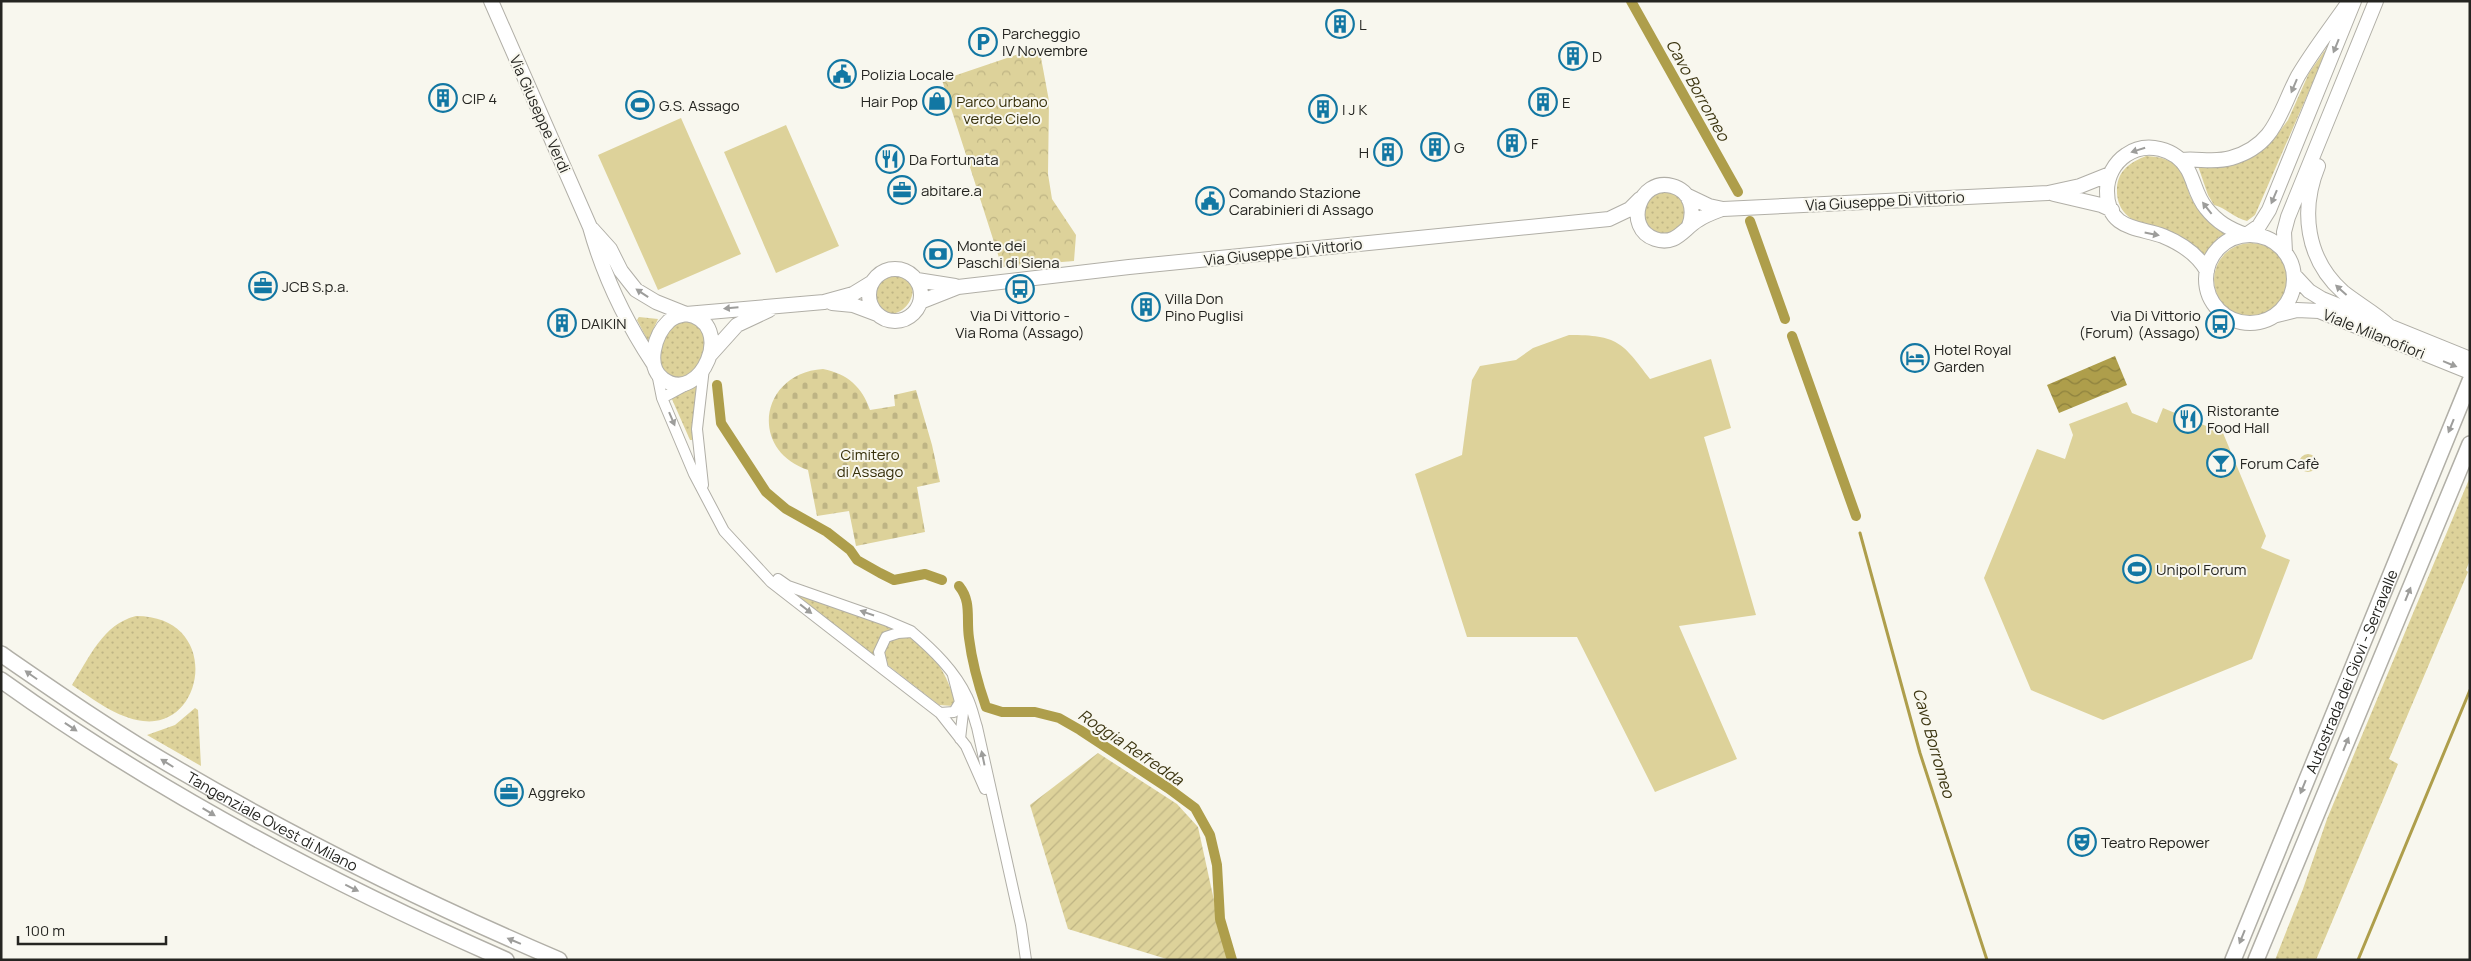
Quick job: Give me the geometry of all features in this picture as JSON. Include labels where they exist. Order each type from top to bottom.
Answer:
[{"type":"highway","name":"Autostrada dei Giovi - Serravalle","points":[[2233,960],[2470,381]]},
{"type":"highway","name":"Autostrada dei Giovi - Serravalle","points":[[2256,960],[2470,444]]},
{"type":"highway","name":"Tangenziale Ovest di Milano","points":[[1,654],[134,743],[269,821],[422,900],[559,960]]},
{"type":"highway","name":"Tangenziale Ovest di Milano","points":[[1,680],[92,741],[218,817],[345,885],[506,960]]},
{"type":"highway","points":[[2268,960],[2301,854]]},
{"type":"main road","name":"Via Giuseppe Verdi","points":[[491,1],[590,227],[598,255],[641,345],[655,368]]},
{"type":"main road","points":[[2181,160],[2230,159],[2250,151],[2267,137],[2277,124],[2298,76],[2349,1]]},
{"type":"main road","points":[[2354,1],[2269,210],[2259,226],[2246,235],[2224,244],[2212,258],[2207,271],[2209,296],[2218,309],[2228,318],[2251,323],[2262,322],[2276,315],[2289,301],[2294,288],[2294,276],[2292,266],[2285,252],[2284,232],[2288,217],[2376,1]]},
{"type":"main road","points":[[2330,115],[2327,144],[2310,195],[2308,217],[2311,240],[2320,264],[2333,281],[2389,326]]},
{"type":"main road","points":[[2207,271],[2201,261],[2184,248],[2164,237],[2134,230],[2120,221],[2112,210],[2107,191],[2110,174],[2121,159],[2139,149],[2157,148],[2168,151],[2181,160],[2189,171],[2199,197],[2215,219],[2228,229],[2246,235],[2269,239],[2285,252]]},
{"type":"main road","name":"Via Giuseppe Di Vittorio","points":[[1723,209],[2048,193],[2080,186],[2110,174]]},
{"type":"main road","points":[[1663,185],[1674,186],[1686,195],[1709,206],[1723,209],[1706,215],[1689,226],[1680,236],[1664,240],[1656,239],[1644,231],[1637,216],[1640,199],[1649,190],[1663,185]]},
{"type":"main road","name":"Via Giuseppe Di Vittorio","points":[[2048,193],[2101,205],[2112,210]]},
{"type":"main road","points":[[1686,195],[1692,212],[1689,226]]},
{"type":"main road","name":"Via Giuseppe Di Vittorio","points":[[920,302],[958,287],[1129,267],[1609,219],[1630,209],[1640,199]]},
{"type":"main road","name":"Via Giuseppe Di Vittorio","points":[[1609,219],[1644,231]]},
{"type":"main road","name":"Via Giuseppe Verdi","points":[[590,227],[610,249],[621,271],[636,290],[656,302],[686,314]]},
{"type":"main road","points":[[686,314],[696,316],[708,326],[712,344],[699,376],[689,382],[670,383],[655,368],[656,345],[666,324],[673,317],[686,314],[824,302],[853,294],[871,283],[884,271],[893,268],[905,270],[917,280],[921,292],[920,302],[914,313],[901,320],[889,320],[853,306],[824,302]]},
{"type":"main road","name":"Viale Milanofiori","points":[[2294,276],[2309,292],[2389,326],[2400,337],[2470,372]]},
{"type":"main road","name":"Via Giuseppe Di Vittorio","points":[[917,280],[958,287]]},
{"type":"main road","points":[[871,283],[869,300],[877,314]]},
{"type":"main road","points":[[706,362],[737,325],[777,306]]},
{"type":"main road","name":"Viale Milanofiori","points":[[2276,315],[2297,310],[2319,311],[2470,359]]},
{"type":"street","points":[[704,488],[697,429],[706,362]]},
{"type":"street","points":[[655,368],[662,398],[694,474],[704,488],[724,531],[771,582],[940,714],[966,746],[993,806]]},
{"type":"street","points":[[662,398],[689,382]]},
{"type":"street","points":[[743,553],[788,586],[886,620],[912,632],[928,646],[953,675],[968,698],[977,728],[1021,925],[1026,960]]},
{"type":"street","points":[[883,669],[879,652],[886,637],[912,632]]},
{"type":"street","points":[[953,675],[963,713],[960,739]]},
{"type":"street","points":[[940,714],[954,712],[960,702]]},
{"type":"green space","points":[[2330,43],[2255,215],[2247,221],[2214,205],[2208,195],[2198,166],[2261,150],[2273,140],[2288,120],[2309,73]]},
{"type":"green space","name":"Parco urbano verde Cielo","points":[[1039,47],[1049,101],[1048,174],[1052,199],[1076,235],[1074,261],[1002,267],[942,80]]},
{"type":"green space","points":[[681,118],[741,254],[658,290],[598,155]]},
{"type":"green space","points":[[786,125],[839,246],[776,273],[724,152]]},
{"type":"green space","points":[[2146,156],[2168,160],[2178,166],[2184,176],[2194,204],[2210,223],[2226,234],[2218,238],[2205,256],[2184,239],[2140,224],[2123,211],[2118,201],[2117,188],[2120,176],[2130,164]]},
{"type":"green space","points":[[1669,192],[1677,195],[1683,201],[1686,213],[1683,225],[1677,231],[1661,234],[1653,231],[1647,225],[1644,209],[1647,201],[1653,195]]},
{"type":"green space","points":[[2251,243],[2272,249],[2282,259],[2288,280],[2282,301],[2272,311],[2251,317],[2230,311],[2220,301],[2214,280],[2220,259],[2230,249]]},
{"type":"green space","points":[[893,275],[906,279],[912,287],[912,295],[908,304],[901,311],[892,314],[883,311],[876,301],[875,292],[881,281]]},
{"type":"green space","points":[[639,317],[658,319],[648,341],[637,320]]},
{"type":"green space","points":[[684,320],[702,328],[707,348],[692,375],[675,378],[668,375],[658,361],[663,341],[668,331]]},
{"type":"green space","points":[[1569,335],[1598,337],[1617,343],[1625,349],[1650,379],[1711,359],[1731,428],[1704,437],[1756,615],[1679,626],[1737,759],[1655,792],[1577,637],[1467,637],[1415,474],[1462,455],[1472,380],[1480,366],[1516,360],[1533,348]]},
{"type":"green space","name":"Cimitero di Assago","points":[[823,369],[840,374],[853,383],[863,395],[870,410],[895,406],[894,395],[916,390],[932,445],[940,482],[917,487],[925,532],[856,546],[849,511],[817,516],[808,470],[789,460],[776,446],[770,430],[769,413],[775,397],[786,384],[802,374]]},
{"type":"green space","points":[[698,385],[692,440],[690,440],[671,397]]},
{"type":"green space","name":"Unipol Forum","points":[[2127,402],[2132,413],[2157,423],[2163,408],[2223,433],[2266,536],[2261,548],[2290,560],[2252,659],[2103,720],[2031,690],[1984,578],[2037,449],[2065,459],[2073,435],[2069,424]]},
{"type":"green space","points":[[2304,454],[2312,454],[2317,459],[2315,470],[2304,472],[2299,467],[2299,459]]},
{"type":"green space","points":[[2470,477],[2470,560],[2466,570],[2468,572],[2389,759],[2398,764],[2316,960],[2275,960],[2303,889],[2327,819]]},
{"type":"green space","points":[[801,595],[892,627],[874,656],[799,598]]},
{"type":"green space","points":[[136,616],[164,621],[182,634],[193,651],[195,672],[191,691],[181,708],[164,719],[143,721],[124,716],[72,685],[91,653],[106,634],[124,620]]},
{"type":"green space","points":[[907,636],[925,648],[944,673],[956,703],[953,706],[939,705],[885,663],[883,652],[890,639]]},
{"type":"green space","points":[[195,708],[198,710],[201,766],[147,735],[175,725]]},
{"type":"green space","points":[[1098,753],[1177,804],[1198,827],[1227,960],[1170,960],[1068,929],[1030,805]]},
{"type":"water","points":[[2115,356],[2127,385],[2059,413],[2047,385]]},
{"type":"waterway","name":"Cavo Borromeo","points":[[1631,1],[1738,192]]},
{"type":"waterway","name":"Cavo Borromeo","points":[[1750,221],[1785,319]]},
{"type":"waterway","name":"Cavo Borromeo","points":[[1792,336],[1856,516]]},
{"type":"waterway","name":"Roggia Refredda","points":[[717,385],[721,423],[766,492],[786,509],[827,532],[850,550],[857,560],[880,573],[894,580],[925,574],[942,580]]},
{"type":"waterway","name":"Cavo Borromeo","points":[[1860,533],[1920,753],[1987,960]]},
{"type":"waterway","name":"Roggia Refredda","points":[[959,586],[966,598],[972,656],[986,707],[1002,712],[1035,712],[1059,718],[1168,788],[1195,808],[1210,835],[1217,865],[1220,919],[1232,960]]},
{"type":"waterway","points":[[2358,960],[2470,690]]},
{"type":"place","name":"L","points":[[1340,24]]},
{"type":"place","name":"Parcheggio IV Novembre","points":[[983,42]]},
{"type":"place","name":"D","points":[[1573,56]]},
{"type":"place","name":"Polizia Locale","points":[[842,74]]},
{"type":"place","name":"CIP 4","points":[[443,98]]},
{"type":"place","name":"Hair Pop","points":[[937,101]]},
{"type":"place","name":"E","points":[[1543,102]]},
{"type":"place","name":"G.S. Assago","points":[[640,105]]},
{"type":"place","name":"I J K","points":[[1323,109]]},
{"type":"place","name":"F","points":[[1512,143]]},
{"type":"place","name":"G","points":[[1435,147]]},
{"type":"place","name":"H","points":[[1388,152]]},
{"type":"place","name":"Da Fortunata","points":[[890,159]]},
{"type":"place","name":"abitare.a","points":[[902,190]]},
{"type":"place","name":"Comando Stazione Carabinieri di Assago","points":[[1210,201]]},
{"type":"place","name":"Monte dei Paschi di Siena","points":[[938,254]]},
{"type":"place","name":"JCB S.p.a.","points":[[263,286]]},
{"type":"place","name":"Via Di Vittorio - Via Roma (Assago)","points":[[1020,289]]},
{"type":"place","name":"Villa Don Pino Puglisi","points":[[1146,307]]},
{"type":"place","name":"DAIKIN","points":[[562,323]]},
{"type":"place","name":"Via Di Vittorio (Forum) (Assago)","points":[[2220,324]]},
{"type":"place","name":"Hotel Royal Garden","points":[[1915,358]]},
{"type":"place","name":"Ristorante Food Hall","points":[[2188,419]]},
{"type":"place","name":"Forum Cafè","points":[[2221,463]]},
{"type":"place","name":"Unipol Forum","points":[[2137,569]]},
{"type":"place","name":"Aggreko","points":[[509,792]]},
{"type":"place","name":"Teatro Repower","points":[[2082,842]]}]
